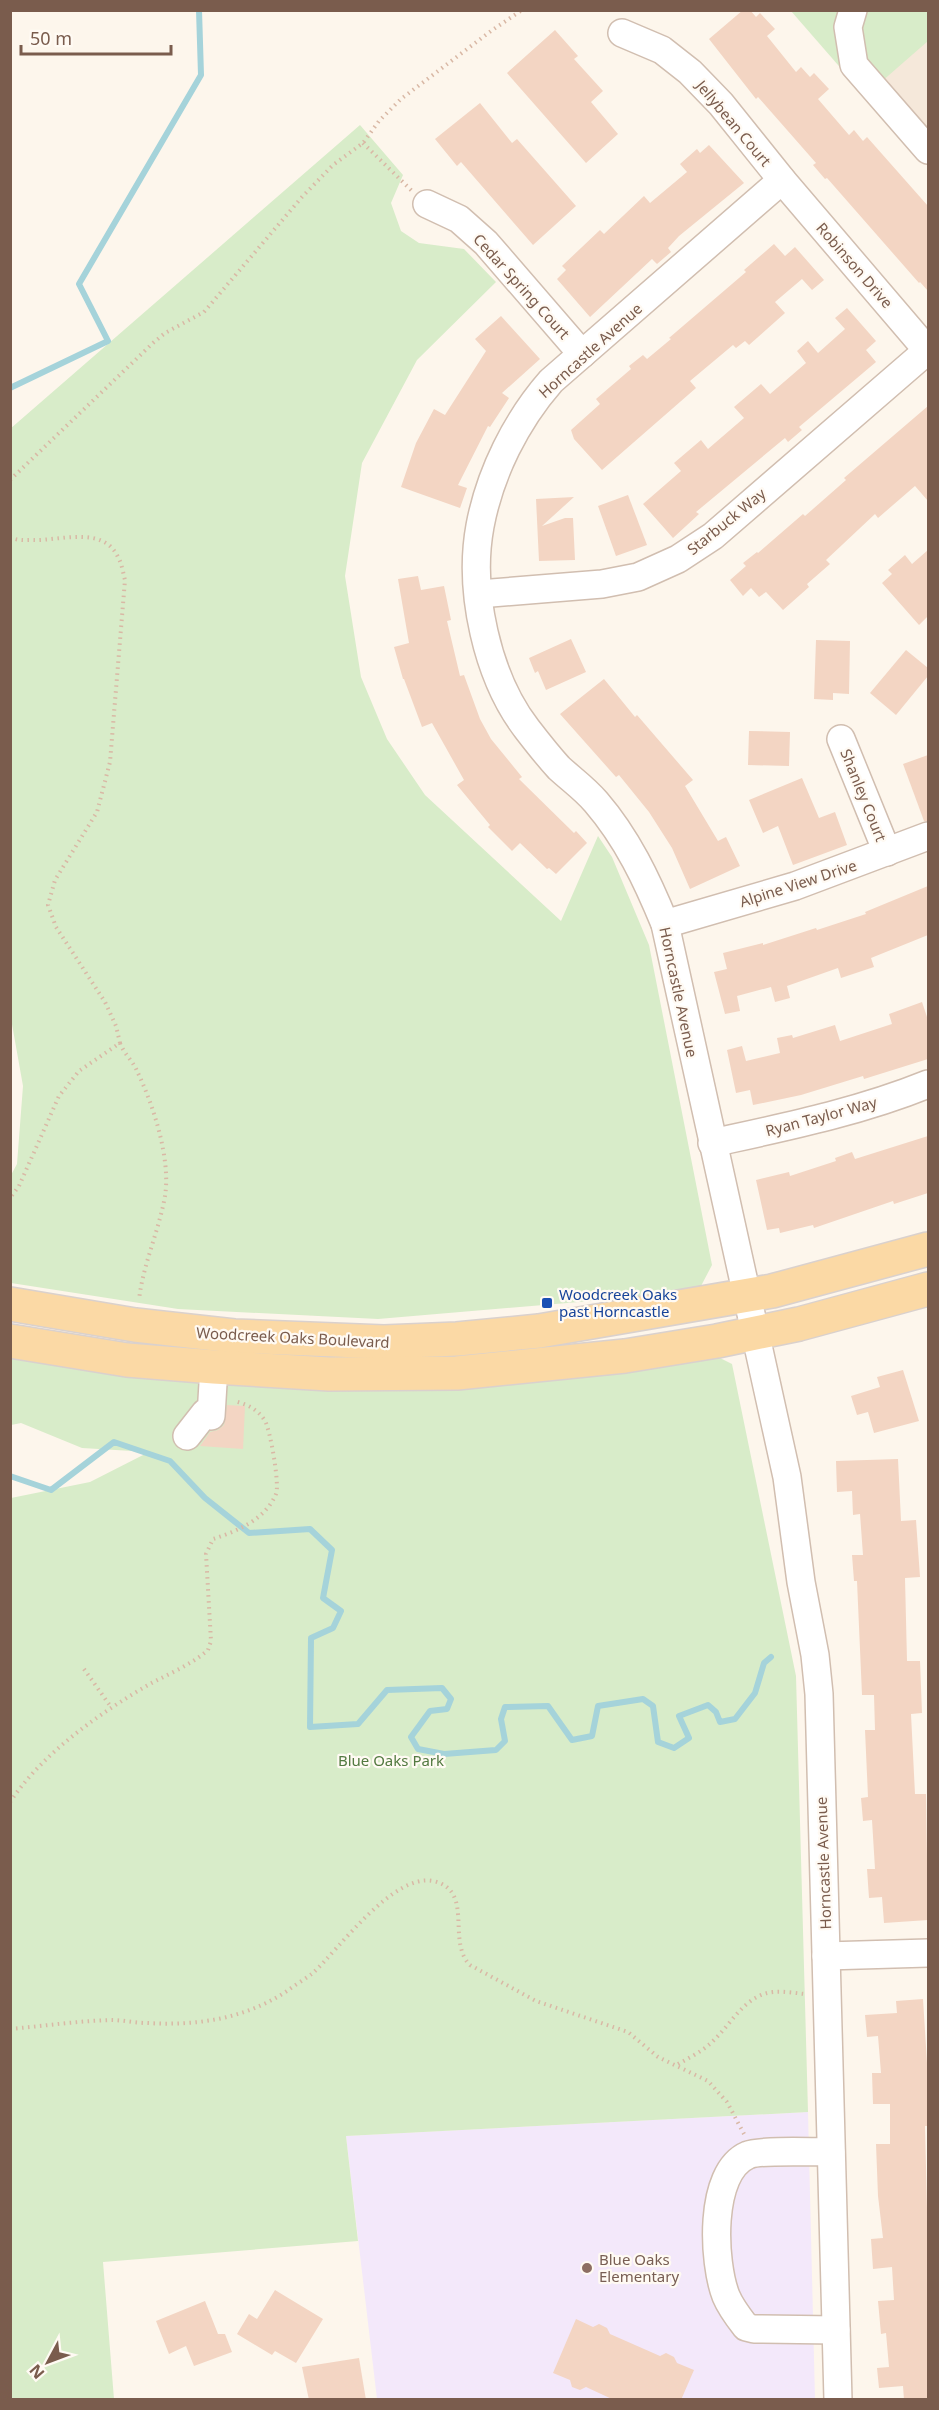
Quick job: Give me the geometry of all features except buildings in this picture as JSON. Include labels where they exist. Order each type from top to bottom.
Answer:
[{"type":"main road","name":"Woodcreek Oaks Boulevard","points":[[10,1304],[135,1325],[234,1336],[384,1342],[457,1339],[539,1331],[789,1288],[928,1249]]},
{"type":"main road","points":[[10,1341],[128,1360],[214,1383],[329,1374],[457,1373],[625,1356],[755,1333],[799,1324],[928,1289]]},
{"type":"street","points":[[853,10],[848,27],[854,65],[928,150]]},
{"type":"street","name":"Jellybean Court","points":[[622,33],[662,50],[690,72],[721,104],[782,180]]},
{"type":"street","name":"Robinson Drive","points":[[782,180],[928,350]]},
{"type":"street","name":"Horncastle Avenue","points":[[782,180],[551,381],[529,407],[497,469],[487,496],[480,528],[477,561],[482,623],[501,686],[526,728],[558,767],[596,801],[628,845],[665,924],[787,1477],[801,1582],[815,1654],[819,1694],[838,2400]]},
{"type":"street","name":"Cedar Spring Court","points":[[426,204],[459,219],[486,243],[582,354]]},
{"type":"street","name":"Starbuck Way","points":[[479,594],[602,584],[638,577],[678,559],[712,536],[928,350]]},
{"type":"street","name":"Shanley Court","points":[[841,739],[887,852]]},
{"type":"street","name":"Alpine View Drive","points":[[665,924],[795,886],[928,836]]},
{"type":"street","name":"Ryan Taylor Way","points":[[712,1143],[824,1118],[900,1096],[928,1084]]},
{"type":"street","points":[[188,1436],[205,1413],[211,1416],[214,1383]]},
{"type":"street","points":[[826,1956],[928,1953]]},
{"type":"street","points":[[831,2151],[750,2153],[738,2160],[729,2172],[719,2204],[716,2240],[726,2296],[746,2327],[836,2330]]},
{"type":"path","points":[[10,480],[153,343],[165,333],[204,312],[302,197],[333,165],[363,143],[379,121],[401,99],[522,10]]},
{"type":"path","points":[[363,143],[426,204]]},
{"type":"path","points":[[10,537],[16,540],[89,537],[109,545],[118,557],[125,580],[110,762],[97,812],[54,880],[48,905],[56,927],[105,1002],[124,1052],[136,1069],[161,1144],[166,1172],[165,1195],[141,1284],[135,1325]]},
{"type":"path","points":[[10,1198],[19,1186],[59,1096],[79,1071],[120,1043]]},
{"type":"path","points":[[10,1802],[18,1790],[51,1757],[111,1707],[208,1650],[211,1641],[206,1554],[213,1539],[260,1517],[277,1493],[277,1474],[265,1421],[249,1405],[230,1400],[214,1383]]},
{"type":"path","points":[[84,1669],[111,1707]]},
{"type":"path","points":[[10,2029],[112,2020],[184,2025],[213,2021],[255,2009],[284,1993],[312,1973],[393,1893],[413,1883],[432,1881],[450,1891],[458,1908],[458,1944],[462,1958],[480,1971],[536,2001],[628,2032],[658,2057],[708,2081],[727,2102],[736,2117],[750,2153]]},
{"type":"path","points":[[677,2065],[703,2050],[742,2007],[755,1998],[771,1992],[827,1996]]},
{"type":"shaded area","points":[[928,37],[928,132],[882,78]]},
{"type":"shaded area","name":"Blue Oaks Elementary","points":[[808,2112],[815,2399],[377,2399],[346,2136]]},
{"type":"green space","points":[[791,11],[928,11],[928,41],[865,96]]},
{"type":"green space","points":[[360,125],[403,175],[391,203],[401,231],[419,243],[464,249],[496,282],[417,360],[362,463],[345,576],[361,677],[387,739],[425,795],[561,921],[598,836],[612,857],[649,945],[712,1265],[701,1286],[662,1295],[378,1319],[178,1309],[11,1283],[11,1175],[17,1164],[23,1086],[10,1013],[10,429]]},
{"type":"green space","name":"Blue Oaks Park","points":[[10,1354],[126,1373],[716,1356],[732,1364],[796,1676],[808,2112],[346,2136],[358,2241],[103,2262],[114,2399],[11,2399],[11,1498],[90,1482],[149,1452],[82,1448],[21,1423],[11,1425]]},
{"type":"waterway","points":[[10,388],[108,341],[79,284],[201,75],[199,10]]},
{"type":"waterway","points":[[10,1476],[51,1490],[114,1442],[170,1461],[205,1498],[249,1533],[310,1529],[332,1550],[323,1598],[341,1611],[333,1628],[311,1638],[310,1727],[358,1724],[387,1690],[442,1688],[451,1699],[447,1709],[430,1711],[411,1737],[418,1749],[444,1754],[496,1750],[505,1741],[501,1719],[505,1707],[548,1706],[572,1740],[592,1736],[598,1706],[643,1699],[653,1706],[658,1742],[674,1748],[689,1738],[679,1716],[708,1705],[716,1712],[720,1722],[735,1719],[755,1693],[764,1663],[771,1657]]},
{"type":"place","name":"Woodcreek Oaks past Horncastle","points":[[547,1303]]},
{"type":"place","name":"Blue Oaks Elementary","points":[[587,2268]]}]
